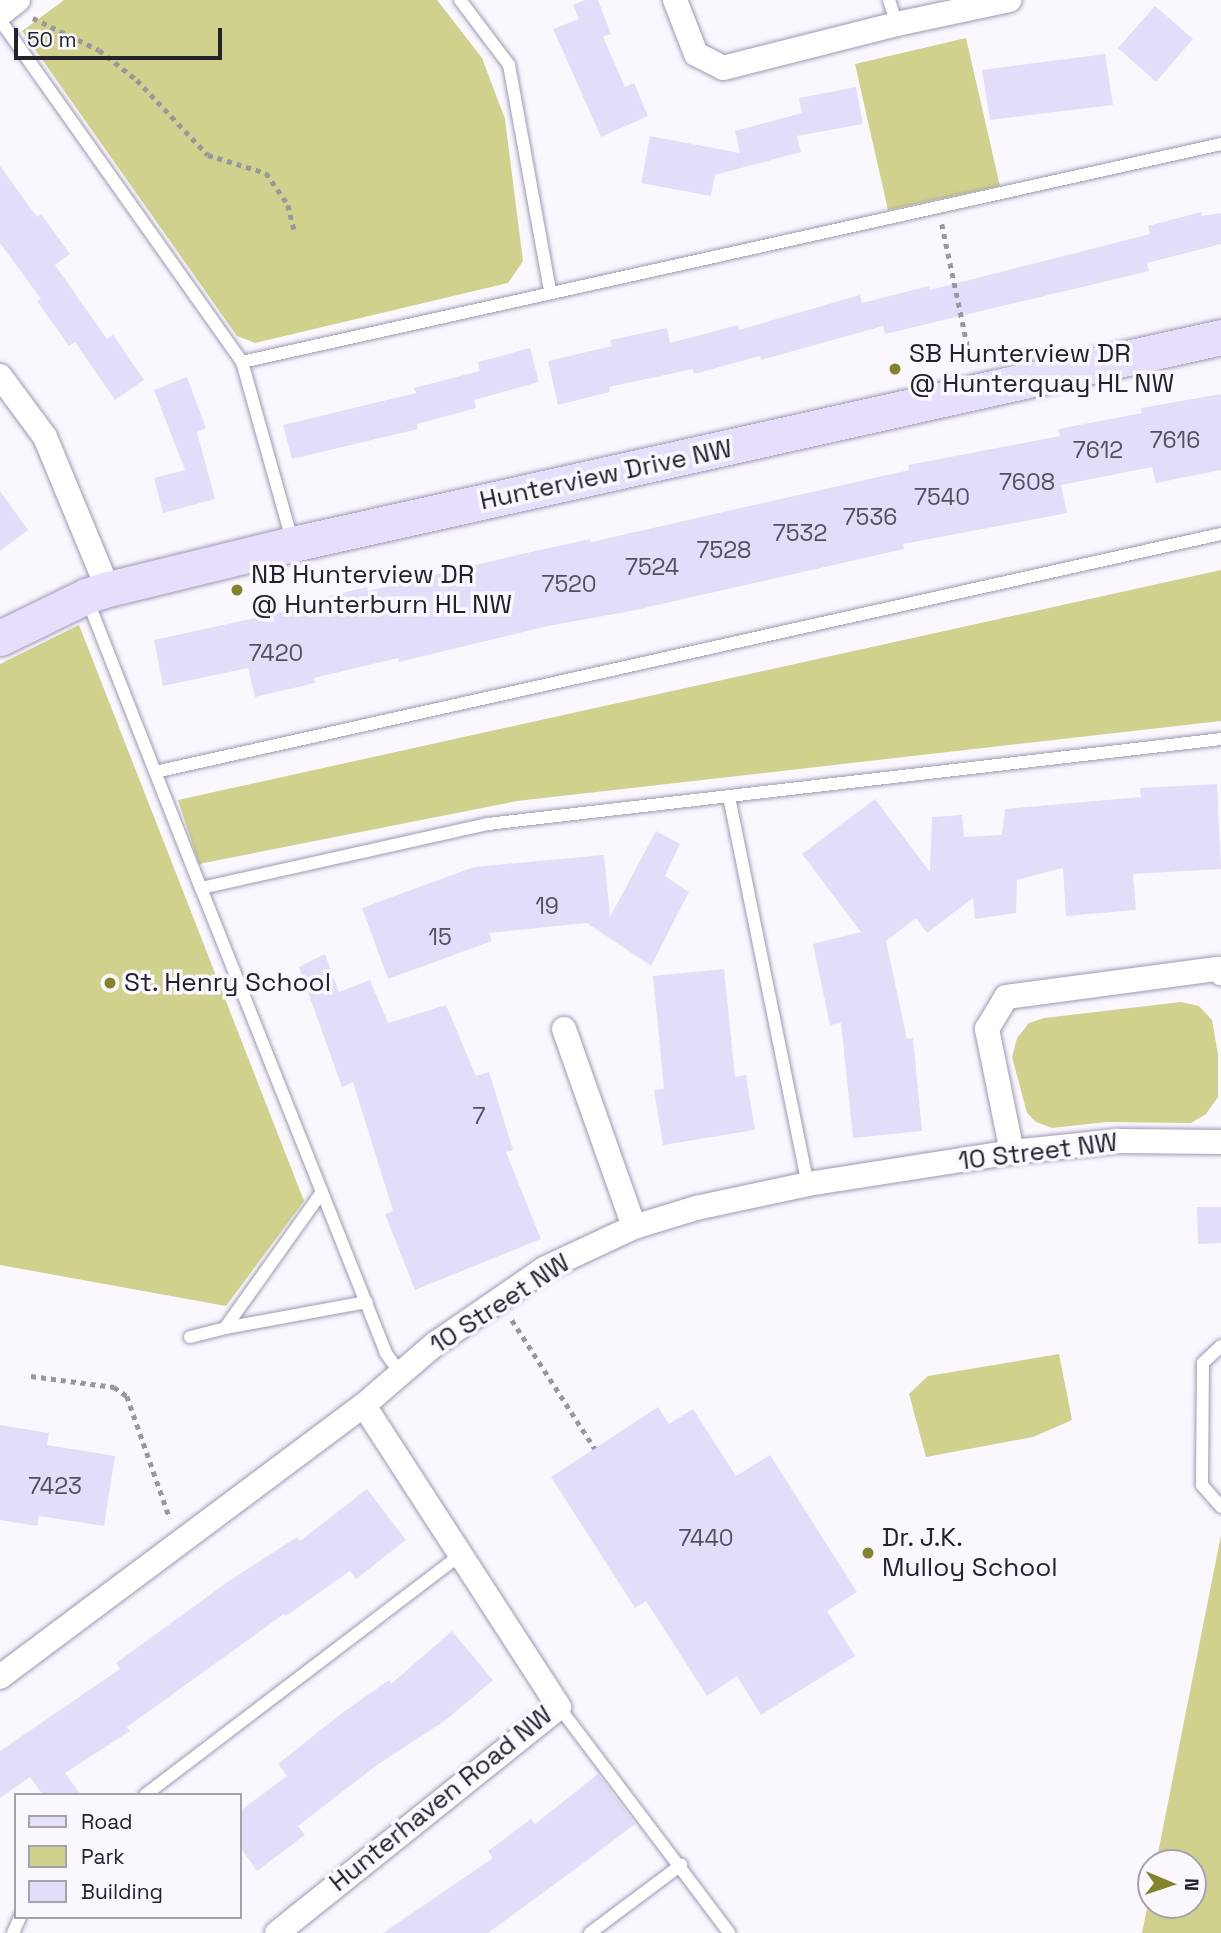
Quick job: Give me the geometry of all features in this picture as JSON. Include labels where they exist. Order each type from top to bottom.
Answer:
[{"type":"street","points":[[675,0],[696,54],[723,68],[897,24],[1009,0]]},
{"type":"street","name":"Hunterview Drive NW","points":[[0,638],[97,593],[293,544],[1221,337]]},
{"type":"street","points":[[0,376],[45,437],[97,593]]},
{"type":"street","points":[[1012,1152],[987,1029],[1006,996],[1217,969],[1221,973]]},
{"type":"street","points":[[564,1029],[634,1227]]},
{"type":"street","name":"10 Street NW","points":[[0,1677],[364,1405],[435,1343],[544,1269],[634,1227],[696,1208],[808,1184],[1012,1152],[1119,1141],[1221,1142]]},
{"type":"street","name":"Hunterhaven Road NW","points":[[277,1933],[559,1707],[364,1405]]},
{"type":"lane","points":[[460,0],[509,65],[550,291]]},
{"type":"lane","points":[[889,0],[897,24]]},
{"type":"lane","points":[[7,10],[242,362],[293,544]]},
{"type":"lane","points":[[242,362],[550,291],[1221,144]]},
{"type":"lane","points":[[155,772],[1221,534]]},
{"type":"lane","points":[[97,593],[155,772],[368,1302],[386,1353],[401,1374]]},
{"type":"lane","points":[[201,888],[488,824],[1221,739]]},
{"type":"lane","points":[[729,797],[808,1184]]},
{"type":"lane","points":[[225,1328],[322,1192]]},
{"type":"lane","points":[[190,1337],[368,1302]]},
{"type":"lane","points":[[1221,1346],[1203,1363],[1202,1485],[1221,1507]]},
{"type":"lane","points":[[148,1793],[461,1554]]},
{"type":"lane","points":[[559,1707],[681,1865],[729,1933]]},
{"type":"lane","points":[[590,1933],[681,1865]]},
{"type":"path","points":[[7,10],[99,50],[137,80],[208,156],[266,173],[288,205],[295,233]]},
{"type":"path","points":[[938,206],[968,352]]},
{"type":"path","points":[[508,1314],[595,1449]]},
{"type":"path","points":[[32,1376],[114,1387],[127,1396],[172,1523]]},
{"type":"green space","points":[[64,0],[437,0],[482,58],[505,119],[523,261],[508,283],[255,343],[237,336],[22,31]]},
{"type":"green space","points":[[966,38],[1000,186],[888,210],[855,64]]},
{"type":"green space","points":[[1221,570],[1221,721],[517,801],[199,864],[178,800]]},
{"type":"green space","name":"St. Henry School","points":[[79,625],[304,1201],[226,1306],[0,1265],[0,664]]},
{"type":"green space","points":[[1181,1002],[1199,1006],[1212,1020],[1218,1054],[1218,1097],[1206,1114],[1191,1123],[1107,1122],[1052,1128],[1036,1122],[1027,1113],[1012,1057],[1017,1038],[1029,1023],[1044,1018]]},
{"type":"green space","points":[[1059,1354],[1072,1420],[1033,1437],[926,1457],[909,1394],[928,1376]]},
{"type":"green space","points":[[1221,1535],[1221,1933],[1142,1933],[1145,1919],[1207,1919],[1207,1849],[1159,1849]]},
{"type":"building","points":[[585,0],[598,0],[611,34],[603,37],[625,87],[634,83],[648,116],[601,137],[553,29],[579,19],[573,5]]},
{"type":"building","points":[[1155,6],[1193,39],[1156,82],[1118,48]]},
{"type":"building","points":[[1105,54],[1113,105],[990,120],[982,70]]},
{"type":"building","points":[[856,87],[863,124],[797,136],[801,152],[715,175],[711,196],[641,183],[650,136],[740,153],[735,131],[802,113],[799,98]]},
{"type":"building","points":[[0,166],[37,217],[41,214],[70,254],[55,265],[107,339],[113,335],[144,380],[115,400],[75,342],[69,346],[37,301],[41,299],[0,243]]},
{"type":"building","points":[[1201,212],[1202,216],[1221,213],[1221,244],[1147,263],[1149,271],[885,334],[883,326],[761,360],[760,356],[694,374],[693,369],[609,387],[610,392],[558,405],[548,361],[612,346],[610,340],[667,328],[670,343],[738,325],[739,330],[860,295],[862,303],[929,286],[930,290],[1150,234],[1148,226]]},
{"type":"building","points":[[530,348],[539,382],[474,400],[476,408],[417,424],[418,429],[292,459],[283,425],[416,393],[414,388],[480,371],[478,362]]},
{"type":"building","points":[[187,377],[206,428],[197,432],[215,499],[163,513],[154,478],[185,470],[154,390]]},
{"type":"building","points":[[1221,394],[1221,470],[1156,483],[1152,467],[1061,485],[1067,513],[903,544],[904,549],[631,611],[548,626],[399,662],[398,658],[314,678],[315,683],[255,697],[248,668],[163,686],[154,640],[309,606],[308,601],[367,587],[368,591],[513,556],[590,539],[591,542],[909,470],[908,465],[1060,436],[1058,429],[1142,413],[1141,408]]},
{"type":"building","points":[[0,491],[28,530],[0,551]]},
{"type":"building","points":[[1217,784],[1221,869],[1133,874],[1136,910],[1066,916],[1063,868],[1017,880],[1016,913],[975,919],[973,898],[927,933],[916,918],[886,941],[907,1039],[913,1038],[922,1131],[853,1138],[841,1023],[830,1025],[813,944],[861,932],[802,854],[875,799],[930,872],[932,817],[962,815],[964,837],[1002,835],[1005,809],[1141,797],[1140,788]]},
{"type":"building","points":[[656,831],[680,844],[665,876],[689,892],[651,966],[587,923],[489,933],[492,941],[388,979],[362,908],[474,867],[604,855],[610,917]]},
{"type":"building","points":[[325,954],[339,992],[370,980],[388,1023],[446,1005],[476,1076],[489,1072],[513,1150],[506,1152],[541,1239],[415,1290],[385,1214],[393,1211],[353,1082],[342,1087],[299,967]]},
{"type":"building","points":[[724,969],[735,1077],[746,1075],[755,1130],[663,1145],[654,1090],[664,1089],[653,976]]},
{"type":"building","points":[[1197,1207],[1221,1207],[1221,1243],[1198,1244]]},
{"type":"building","points":[[658,1407],[669,1424],[693,1409],[736,1476],[770,1455],[857,1592],[827,1611],[855,1656],[761,1715],[737,1676],[707,1696],[646,1601],[635,1608],[551,1477]]},
{"type":"building","points":[[0,1425],[49,1433],[47,1445],[115,1456],[104,1526],[39,1516],[37,1526],[0,1520]]},
{"type":"building","points":[[367,1489],[406,1540],[356,1579],[350,1571],[286,1616],[284,1614],[127,1727],[130,1731],[65,1773],[80,1793],[42,1793],[30,1777],[0,1798],[0,1751],[120,1669],[116,1663],[229,1581],[297,1537],[300,1541]]},
{"type":"building","points":[[452,1631],[493,1680],[446,1720],[377,1765],[298,1826],[305,1835],[257,1871],[242,1850],[242,1810],[287,1776],[278,1764],[342,1713],[389,1680],[391,1684]]},
{"type":"building","points":[[598,1774],[635,1824],[585,1862],[488,1933],[383,1933],[493,1858],[488,1851],[531,1819],[535,1824]]},
{"type":"place","name":"SB Hunterview DR @ Hunterquay HL NW","points":[[895,369]]},
{"type":"place","name":"NB Hunterview DR @ Hunterburn HL NW","points":[[237,590]]},
{"type":"place","name":"St. Henry School","points":[[110,983]]},
{"type":"place","name":"Dr. J.K. Mulloy School","points":[[868,1553]]}]
